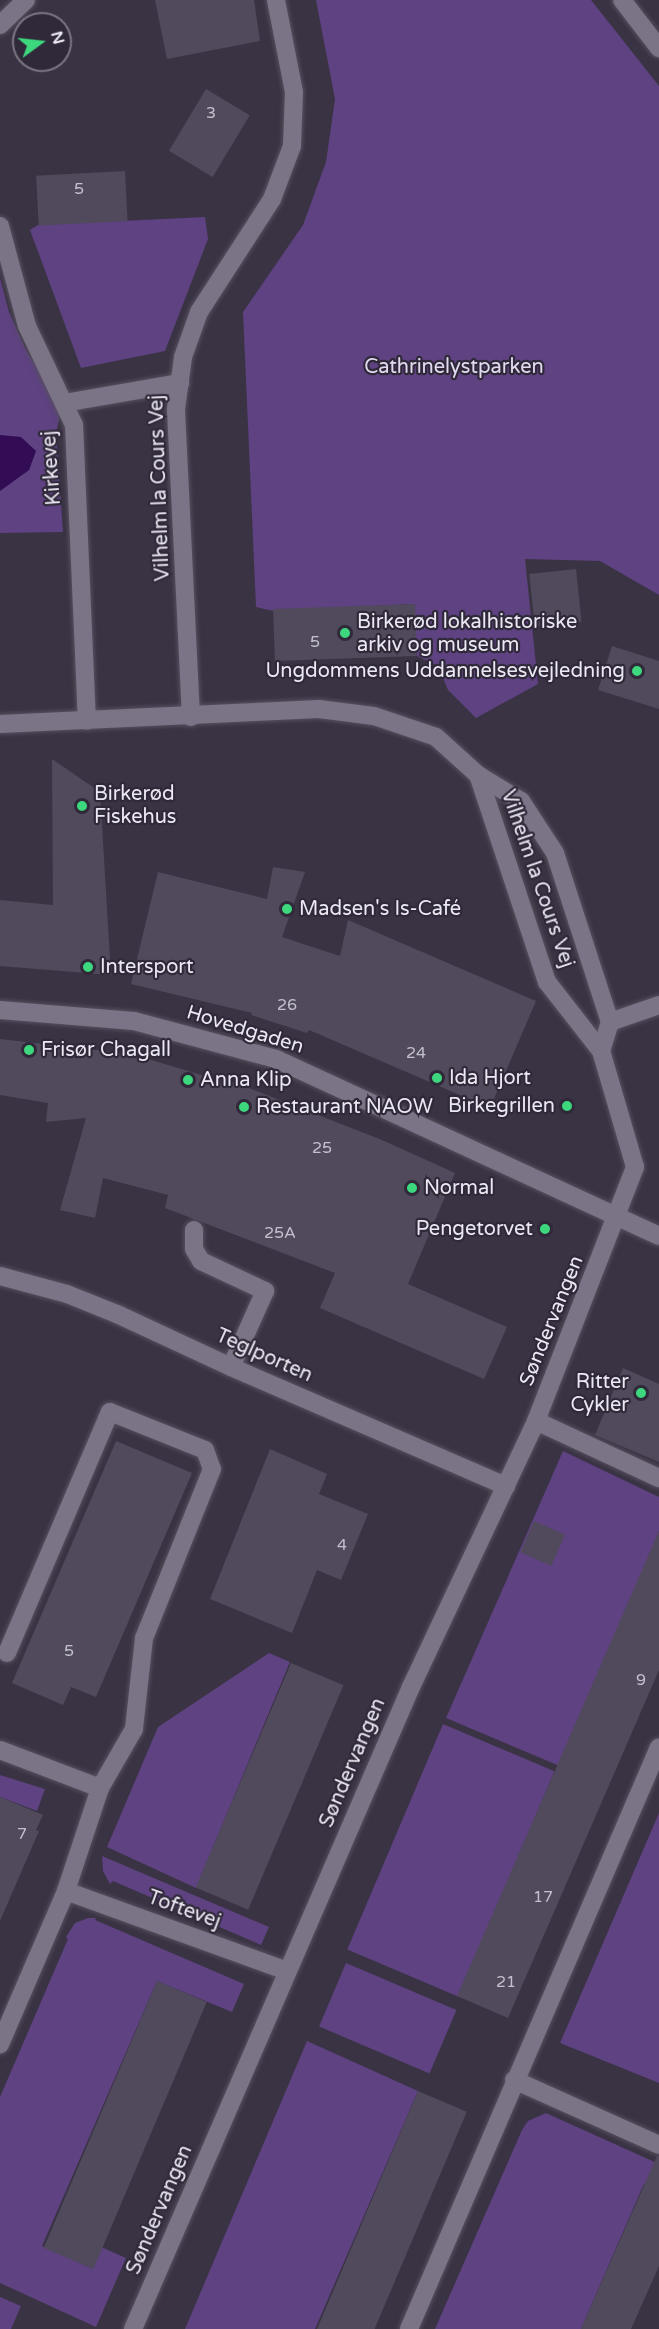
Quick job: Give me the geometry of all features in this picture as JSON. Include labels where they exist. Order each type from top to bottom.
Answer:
[{"type":"street","points":[[0,25],[26,0]]},
{"type":"street","name":"Vilhelm la Cours Vej","points":[[191,717],[176,409],[183,357],[199,312],[272,199],[292,146],[294,92],[276,0]]},
{"type":"street","points":[[622,0],[659,48]]},
{"type":"street","name":"Kirkevej","points":[[0,226],[27,326],[74,425],[87,721]]},
{"type":"street","points":[[64,403],[180,382]]},
{"type":"street","name":"Vilhelm la Cours Vej","points":[[0,724],[191,717],[319,709],[374,716],[436,736],[478,775],[521,801],[555,853],[610,1022]]},
{"type":"street","name":"Vilhelm la Cours Vej","points":[[478,775],[547,982],[601,1051],[635,1167],[617,1217]]},
{"type":"street","points":[[601,1051],[610,1022],[659,1005]]},
{"type":"street","name":"Hovedgaden","points":[[0,1010],[134,1021],[276,1059],[659,1236]]},
{"type":"street","name":"Søndervangen","points":[[133,2329],[411,1687],[536,1421],[617,1217]]},
{"type":"street","points":[[194,1230],[194,1249],[201,1261],[265,1291],[231,1367]]},
{"type":"street","name":"Teglporten","points":[[0,1276],[67,1294],[506,1486]]},
{"type":"street","points":[[0,2044],[66,1891],[100,1788],[134,1729],[144,1638],[212,1469],[205,1449],[110,1412],[7,1653]]},
{"type":"street","points":[[536,1421],[659,1478]]},
{"type":"street","points":[[409,2329],[659,1747]]},
{"type":"street","points":[[0,1750],[100,1788]]},
{"type":"street","name":"Toftevej","points":[[66,1891],[287,1971]]},
{"type":"street","points":[[514,2080],[659,2145]]},
{"type":"green space","name":"Cathrinelystparken","points":[[316,0],[591,0],[659,86],[659,595],[600,561],[525,559],[538,684],[476,718],[448,690],[438,666],[417,656],[414,604],[273,611],[256,607],[243,312],[303,225],[326,162],[335,99]]},
{"type":"green space","points":[[205,217],[208,239],[165,351],[81,368],[30,230],[38,225]]},
{"type":"green space","points":[[0,278],[9,312],[25,348],[57,400],[60,414],[56,434],[63,532],[0,533]]},
{"type":"green space","points":[[563,1451],[659,1497],[659,1531],[586,1777],[446,1718]]},
{"type":"green space","points":[[269,1653],[290,1662],[196,1888],[107,1847],[158,1727]]},
{"type":"green space","points":[[443,1724],[554,1771],[459,1997],[347,1950]]},
{"type":"green space","points":[[0,1775],[45,1789],[37,1811],[0,1797]]},
{"type":"green space","points":[[659,1813],[659,2083],[560,2043]]},
{"type":"green space","points":[[102,1856],[269,1927],[261,1945],[113,1881],[110,1884],[103,1871]]},
{"type":"green space","points":[[88,1918],[96,1918],[95,1920],[244,1984],[232,2012],[157,1981],[42,2246],[91,2268],[101,2247],[126,2258],[96,2327],[0,2283],[0,2097],[68,1939],[66,1937],[75,1923]]},
{"type":"green space","points":[[346,1963],[456,2010],[430,2073],[319,2027]]},
{"type":"green space","points":[[307,2041],[418,2091],[315,2329],[185,2329]]},
{"type":"green space","points":[[546,2113],[659,2164],[643,2186],[581,2329],[435,2329],[522,2130],[528,2121]]},
{"type":"green space","points":[[0,2297],[21,2306],[11,2329],[0,2329]]},
{"type":"shaded area","points":[[0,435],[21,437],[36,451],[29,470],[0,491]]},
{"type":"building","points":[[155,0],[254,0],[260,41],[167,59]]},
{"type":"building","points":[[206,89],[250,115],[213,177],[169,151]]},
{"type":"building","points":[[125,171],[128,221],[39,226],[36,176]]},
{"type":"building","points":[[576,569],[582,622],[535,627],[529,574]]},
{"type":"building","name":"Birkerød lokalhistoriske arkiv og museum","points":[[415,604],[417,656],[275,661],[273,609]]},
{"type":"building","points":[[612,646],[659,661],[659,709],[598,690]]},
{"type":"building","points":[[52,759],[100,792],[111,975],[0,966],[0,900],[53,905]]},
{"type":"building","points":[[273,867],[305,872],[282,937],[340,956],[348,920],[536,1001],[490,1108],[309,1030],[307,1033],[251,1015],[252,1013],[131,984],[158,872],[267,899]]},
{"type":"building","points":[[0,1039],[131,1054],[225,1082],[226,1079],[382,1140],[455,1173],[408,1284],[507,1327],[484,1379],[320,1308],[335,1273],[165,1208],[168,1195],[103,1178],[95,1218],[60,1210],[86,1118],[46,1122],[48,1103],[0,1095]]},
{"type":"building","points":[[623,1368],[659,1384],[659,1462],[595,1435]]},
{"type":"building","points":[[116,1441],[192,1473],[96,1697],[71,1687],[63,1705],[12,1683]]},
{"type":"building","points":[[270,1449],[327,1474],[319,1494],[368,1514],[341,1580],[317,1570],[292,1633],[210,1599]]},
{"type":"building","points":[[534,1521],[565,1535],[551,1566],[520,1552]]},
{"type":"building","points":[[659,1531],[659,1670],[508,2018],[457,1996]]},
{"type":"building","points":[[291,1663],[343,1685],[248,1910],[196,1888]]},
{"type":"building","points":[[0,1797],[43,1815],[36,1830],[39,1831],[0,1921]]},
{"type":"building","points":[[157,1981],[207,2002],[93,2269],[44,2248]]},
{"type":"building","points":[[418,2091],[467,2112],[375,2329],[317,2329]]},
{"type":"building","points":[[657,2156],[659,2156],[659,2266],[631,2329],[581,2329]]},
{"type":"place","name":"Birkerød lokalhistoriske arkiv og museum","points":[[345,633]]},
{"type":"place","name":"Ungdommens Uddannelsesvejledning","points":[[637,671]]},
{"type":"place","name":"Birkerød Fiskehus","points":[[82,806]]},
{"type":"place","name":"Madsen's Is-Café","points":[[287,909]]},
{"type":"place","name":"Intersport","points":[[88,967]]},
{"type":"place","name":"Frisør Chagall","points":[[29,1050]]},
{"type":"place","name":"Ida Hjort","points":[[437,1078]]},
{"type":"place","name":"Anna Klip","points":[[188,1080]]},
{"type":"place","name":"Birkegrillen","points":[[567,1106]]},
{"type":"place","name":"Restaurant NAOW","points":[[244,1107]]},
{"type":"place","name":"Normal","points":[[412,1188]]},
{"type":"place","name":"Pengetorvet","points":[[545,1229]]},
{"type":"place","name":"Ritter Cykler","points":[[641,1393]]}]
